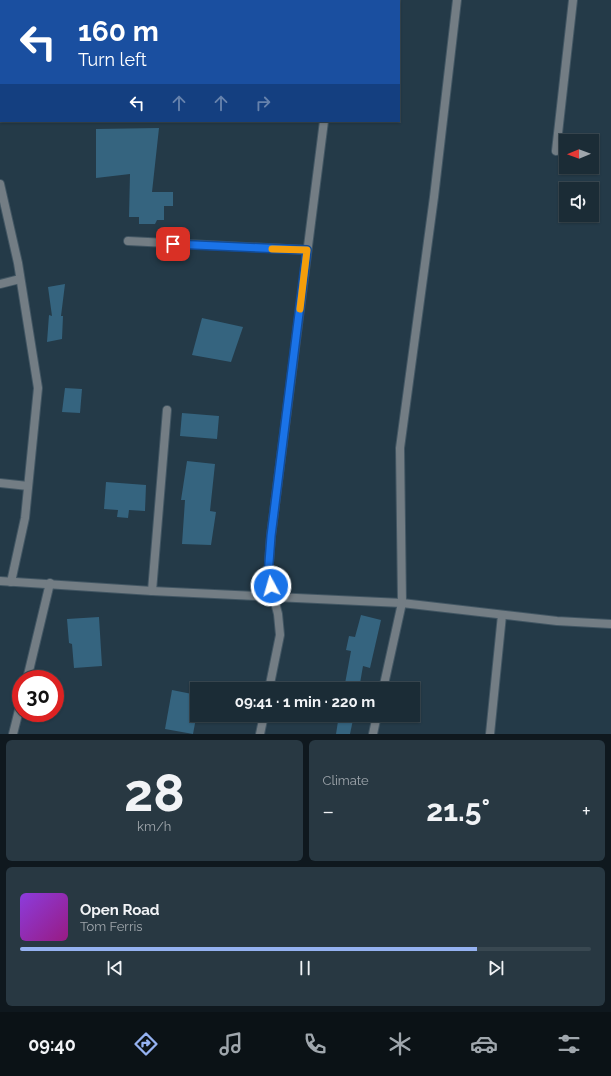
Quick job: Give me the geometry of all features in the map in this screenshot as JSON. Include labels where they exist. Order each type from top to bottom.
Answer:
[{"type":"street","points":[[385,682],[402,603],[400,448],[434,197],[457,0]]},
{"type":"street","points":[[556,151],[573,0]]},
{"type":"street","points":[[270,682],[280,635],[278,614],[268,576],[271,536],[324,122]]},
{"type":"street","points":[[0,184],[20,279],[38,388],[25,518],[11,582]]},
{"type":"street","points":[[128,241],[307,250]]},
{"type":"street","points":[[0,284],[20,279]]},
{"type":"street","points":[[152,591],[167,410]]},
{"type":"street","points":[[0,483],[28,486]]},
{"type":"street","points":[[0,581],[50,583],[152,591],[402,603],[557,621],[611,624]]},
{"type":"street","points":[[29,670],[50,583]]},
{"type":"street","points":[[490,734],[502,615]]},
{"type":"street","points":[[13,734],[16,722]]},
{"type":"street","points":[[260,734],[263,722]]},
{"type":"street","points":[[373,734],[376,722]]},
{"type":"building","points":[[159,128],[152,192],[173,192],[173,206],[164,206],[164,220],[157,220],[155,224],[139,224],[139,217],[129,217],[130,174],[96,178],[96,129]]},
{"type":"building","points":[[65,284],[61,316],[63,316],[62,339],[47,342],[49,315],[52,316],[48,287]]},
{"type":"building","points":[[202,318],[243,327],[231,362],[192,355]]},
{"type":"building","points":[[65,388],[82,389],[80,413],[62,412]]},
{"type":"building","points":[[182,413],[219,416],[217,439],[180,436]]},
{"type":"building","points":[[187,461],[215,464],[210,511],[216,512],[211,545],[182,544],[185,500],[181,500]]},
{"type":"building","points":[[106,482],[146,485],[145,511],[129,510],[128,518],[117,517],[118,510],[104,509]]},
{"type":"building","points":[[361,615],[381,620],[370,668],[363,666],[360,682],[345,682],[351,651],[346,650],[349,636],[355,637]]},
{"type":"building","points":[[99,617],[102,666],[74,668],[72,644],[69,643],[67,619]]},
{"type":"building","points":[[172,690],[190,694],[190,722],[195,722],[193,734],[165,729]]},
{"type":"building","points":[[338,722],[353,722],[350,734],[336,734]]},
{"type":"slow traffic","points":[[272,249],[307,250],[300,309]]},
{"type":"route","points":[[173,244],[307,250],[271,536],[268,576],[271,586]]}]
